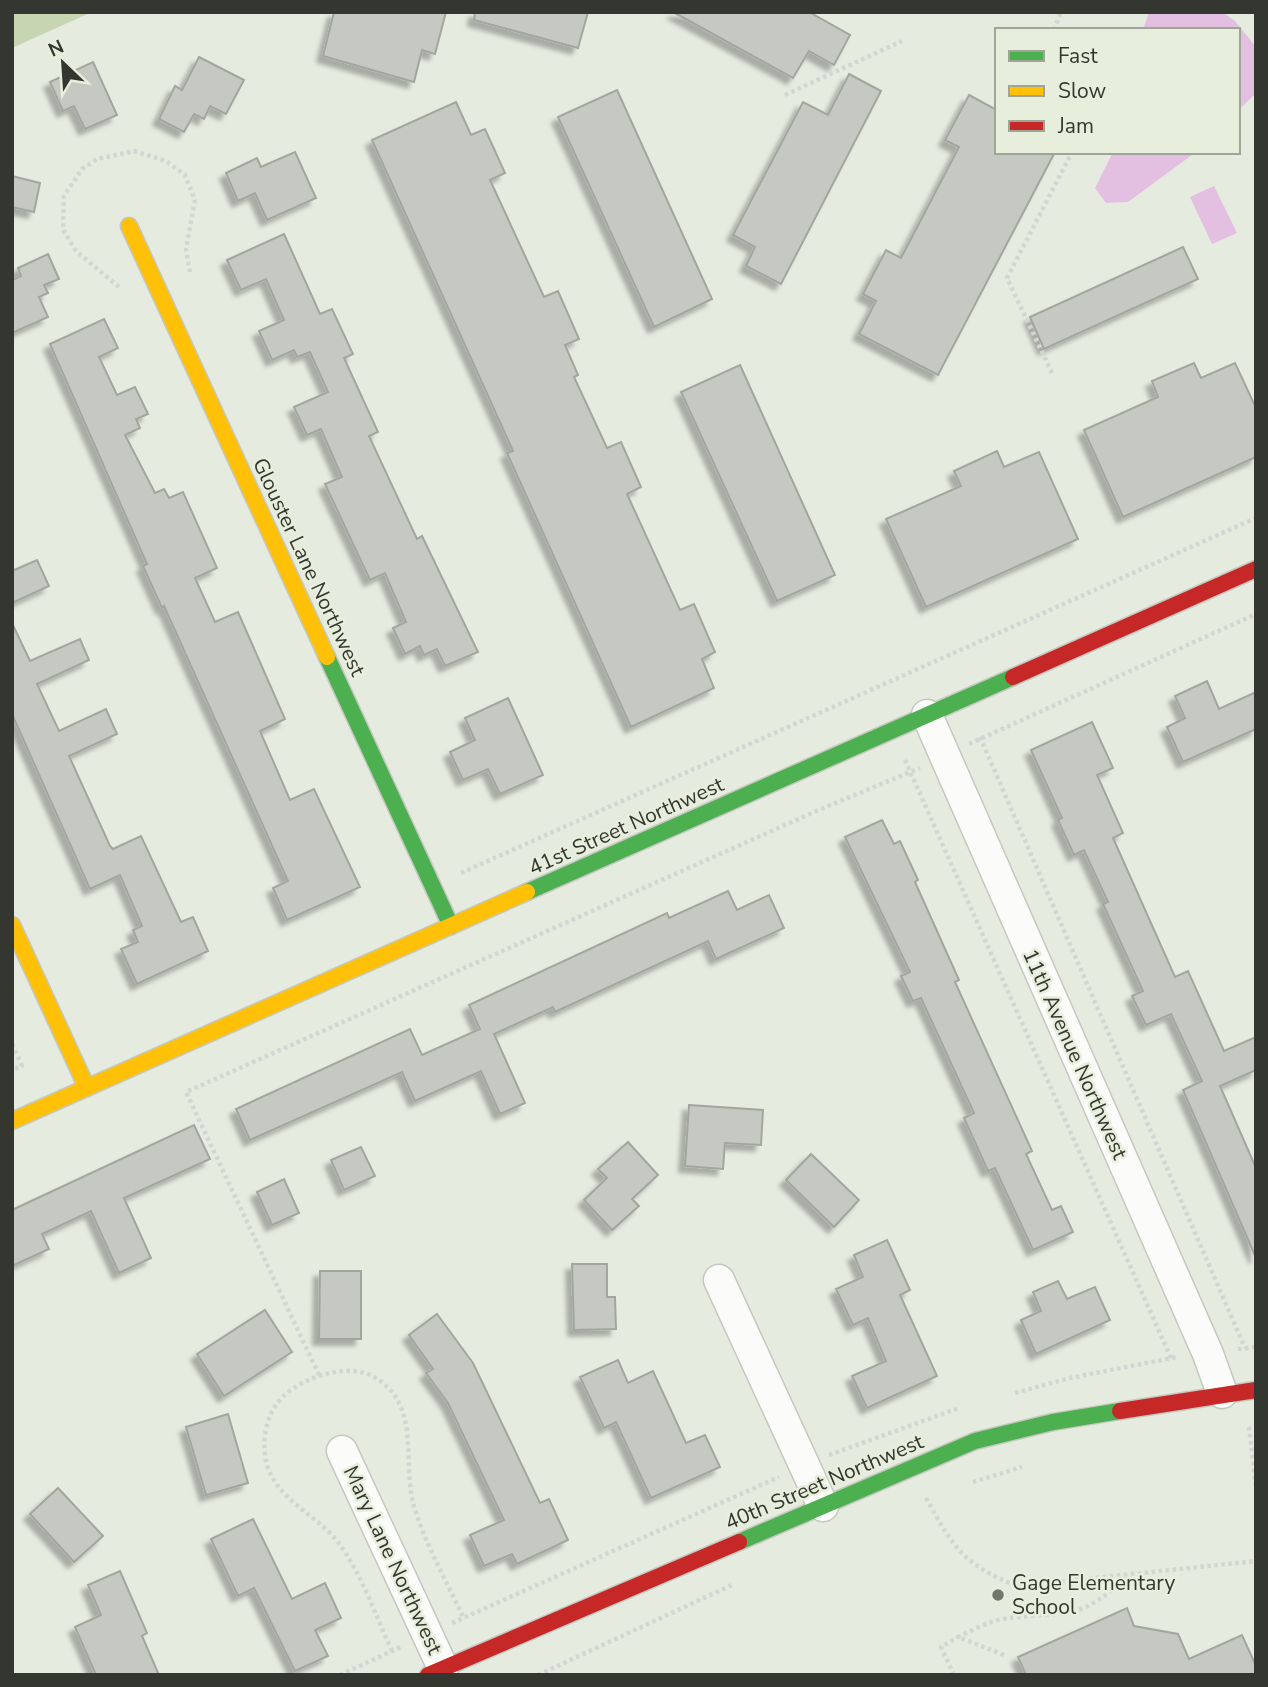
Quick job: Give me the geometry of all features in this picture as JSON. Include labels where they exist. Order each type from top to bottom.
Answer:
[{"type":"street","name":"Glouster Lane Northwest","points":[[129,226],[451,926]]},
{"type":"street","name":"41st Street Northwest","points":[[12,1121],[1256,569]]},
{"type":"street","name":"11th Avenue Northwest","points":[[927,715],[1208,1354],[1222,1393]]},
{"type":"street","points":[[12,925],[87,1088]]},
{"type":"street","points":[[719,1280],[822,1506]]},
{"type":"street","name":"40th Street Northwest","points":[[435,1671],[975,1441],[1016,1429],[1222,1393],[1256,1390]]},
{"type":"street","name":"Mary Lane Northwest","points":[[342,1451],[435,1671]]},
{"type":"path","points":[[785,95],[902,41]]},
{"type":"path","points":[[1052,373],[1007,278],[1071,154]]},
{"type":"path","points":[[457,875],[1256,518]]},
{"type":"path","points":[[944,757],[980,737],[1256,614]]},
{"type":"path","points":[[980,737],[1245,1348]]},
{"type":"path","points":[[319,1376],[186,1092],[821,809],[911,772],[1171,1358]]},
{"type":"path","points":[[12,1044],[22,1066],[12,1070]]},
{"type":"path","points":[[340,1675],[392,1651],[356,1573],[337,1541],[284,1496],[267,1464],[264,1434],[274,1407],[319,1376],[345,1369],[371,1376],[394,1393],[407,1419],[415,1509],[463,1617],[804,1466]]},
{"type":"path","points":[[1249,1427],[1256,1488]]},
{"type":"path","points":[[960,1485],[1029,1465]]},
{"type":"path","points":[[937,1493],[925,1498],[955,1550],[983,1573],[1017,1587],[1055,1585],[1131,1573],[1256,1561]]},
{"type":"path","points":[[954,1675],[942,1647],[958,1637],[1000,1619],[1073,1614],[1102,1600],[1131,1573]]},
{"type":"path","points":[[538,1675],[647,1625]]},
{"type":"path","points":[[958,1637],[1004,1655]]},
{"type":"green space","points":[[12,12],[92,12],[12,48]]},
{"type":"shaded area","points":[[1149,12],[1222,12],[1235,21],[1256,47],[1256,93],[1240,109],[1240,28],[1144,28]]},
{"type":"shaded area","points":[[1112,154],[1193,154],[1128,202],[1106,203],[1095,188]]},
{"type":"shaded area","points":[[1214,186],[1237,233],[1212,244],[1190,197]]},
{"type":"building","points":[[334,12],[446,12],[435,54],[422,50],[414,82],[323,56]]},
{"type":"building","points":[[475,12],[588,12],[578,48],[474,20]]},
{"type":"building","points":[[673,12],[809,12],[850,35],[834,65],[809,51],[793,78]]},
{"type":"building","points":[[199,57],[244,80],[226,114],[210,106],[204,119],[194,114],[184,132],[159,119],[175,86],[182,90]]},
{"type":"building","points":[[93,62],[117,115],[85,129],[74,106],[63,111],[50,82]]},
{"type":"building","points":[[849,74],[881,91],[781,284],[746,266],[755,247],[733,235],[803,102],[828,115]]},
{"type":"building","points":[[617,90],[712,299],[654,327],[558,117]]},
{"type":"building","points":[[969,95],[995,109],[995,154],[1054,154],[938,375],[859,334],[876,301],[863,294],[886,250],[901,258],[959,147],[945,140]]},
{"type":"building","points":[[456,102],[471,135],[485,129],[505,173],[490,180],[544,297],[558,291],[579,339],[565,345],[578,375],[574,377],[607,448],[621,442],[641,487],[627,494],[680,610],[694,604],[715,652],[702,659],[714,688],[631,727],[507,453],[513,451],[372,140]]},
{"type":"building","points":[[295,152],[316,198],[267,220],[255,193],[238,201],[226,173],[257,158],[261,167]]},
{"type":"building","points":[[12,176],[40,183],[34,212],[12,207]]},
{"type":"building","points":[[284,234],[320,314],[332,309],[353,354],[344,358],[378,432],[369,436],[417,539],[422,536],[478,652],[445,666],[437,649],[424,655],[420,646],[405,654],[393,628],[406,622],[385,573],[370,580],[325,484],[342,477],[321,429],[307,435],[294,407],[328,392],[310,352],[297,357],[294,350],[272,360],[259,331],[284,320],[266,279],[241,290],[227,260]]},
{"type":"building","points":[[1183,247],[1198,279],[1044,349],[1030,317]]},
{"type":"building","points":[[48,254],[59,279],[44,285],[48,293],[39,297],[48,317],[12,333],[12,280],[21,276],[18,268]]},
{"type":"building","points":[[104,319],[118,348],[99,357],[117,395],[135,387],[148,414],[136,419],[140,428],[125,435],[155,493],[164,489],[169,498],[183,492],[217,568],[195,578],[215,622],[238,612],[285,719],[260,731],[290,800],[314,789],[360,887],[287,920],[273,888],[288,881],[164,606],[162,608],[143,566],[147,564],[50,344]]},
{"type":"building","points":[[1194,363],[1201,378],[1235,363],[1256,408],[1256,457],[1123,517],[1084,430],[1158,397],[1152,381]]},
{"type":"building","points":[[740,365],[835,575],[777,601],[681,392]]},
{"type":"building","points":[[997,451],[1004,467],[1039,452],[1078,539],[926,607],[886,519],[961,486],[954,471]]},
{"type":"building","points":[[37,560],[49,586],[12,603],[12,571]]},
{"type":"building","points":[[12,623],[30,661],[80,639],[89,660],[37,684],[59,731],[106,709],[117,734],[69,756],[110,846],[113,849],[141,836],[181,922],[193,917],[208,951],[137,984],[121,949],[138,942],[133,930],[142,926],[120,875],[90,889],[12,714]]},
{"type":"building","points":[[1207,681],[1219,709],[1256,692],[1256,729],[1183,762],[1167,727],[1185,718],[1175,696]]},
{"type":"building","points":[[508,698],[543,775],[500,794],[488,769],[463,780],[450,752],[475,740],[465,718]]},
{"type":"building","points":[[1092,722],[1113,768],[1097,775],[1123,833],[1113,838],[1175,977],[1188,971],[1224,1051],[1256,1037],[1256,1070],[1220,1086],[1256,1168],[1256,1258],[1183,1090],[1202,1081],[1171,1014],[1146,1025],[1132,996],[1143,991],[1103,904],[1108,902],[1084,850],[1074,855],[1058,820],[1062,818],[1031,750]]},
{"type":"building","points":[[882,820],[894,844],[900,841],[918,880],[915,882],[959,980],[955,982],[1032,1151],[1026,1154],[1052,1210],[1061,1206],[1073,1232],[1033,1250],[995,1168],[988,1171],[964,1118],[974,1113],[921,998],[913,1001],[901,976],[910,972],[845,837]]},
{"type":"building","points":[[728,891],[737,910],[769,895],[784,928],[716,959],[708,941],[555,1012],[553,1007],[494,1034],[525,1103],[500,1114],[481,1071],[415,1101],[402,1072],[250,1140],[236,1109],[410,1029],[422,1055],[480,1029],[469,1005],[667,913],[669,918]]},
{"type":"building","points":[[689,1105],[763,1110],[761,1145],[725,1143],[723,1169],[685,1166]]},
{"type":"building","points":[[194,1125],[210,1159],[124,1198],[151,1258],[119,1273],[91,1211],[42,1234],[49,1249],[12,1266],[12,1210]]},
{"type":"building","points":[[628,1142],[658,1175],[632,1199],[639,1206],[612,1230],[584,1200],[607,1178],[598,1169]]},
{"type":"building","points":[[361,1147],[375,1176],[344,1190],[331,1160]]},
{"type":"building","points":[[811,1154],[859,1200],[834,1227],[786,1180]]},
{"type":"building","points":[[284,1179],[299,1213],[272,1225],[257,1192]]},
{"type":"building","points":[[887,1240],[910,1290],[900,1295],[937,1376],[867,1408],[852,1376],[886,1361],[868,1318],[853,1325],[836,1289],[863,1277],[854,1255]]},
{"type":"building","points":[[572,1264],[607,1264],[607,1297],[615,1297],[616,1329],[574,1330]]},
{"type":"building","points":[[320,1271],[361,1271],[361,1339],[319,1339]]},
{"type":"building","points":[[1058,1281],[1067,1299],[1095,1287],[1110,1320],[1036,1354],[1021,1320],[1041,1311],[1033,1292]]},
{"type":"building","points":[[265,1310],[292,1352],[224,1396],[197,1354]]},
{"type":"building","points":[[437,1314],[473,1363],[540,1503],[549,1499],[568,1540],[517,1564],[512,1554],[484,1566],[470,1535],[504,1520],[448,1403],[426,1373],[433,1369],[409,1335]]},
{"type":"building","points":[[618,1360],[628,1383],[653,1371],[686,1443],[705,1435],[720,1467],[651,1498],[616,1422],[604,1428],[580,1377]]},
{"type":"building","points":[[228,1414],[248,1483],[206,1495],[186,1427]]},
{"type":"building","points":[[58,1488],[103,1536],[74,1562],[30,1514]]},
{"type":"building","points":[[253,1519],[292,1599],[325,1583],[341,1618],[315,1630],[328,1656],[295,1671],[254,1588],[238,1596],[211,1539]]},
{"type":"building","points":[[120,1571],[147,1633],[142,1636],[159,1675],[96,1675],[75,1627],[101,1615],[88,1585]]},
{"type":"building","points":[[1127,1608],[1134,1626],[1178,1634],[1189,1659],[1242,1635],[1256,1666],[1256,1675],[1026,1675],[1018,1657]]},
{"type":"traffic: fast","points":[[327,657],[451,926]]},
{"type":"traffic: fast","points":[[527,892],[1013,677]]},
{"type":"traffic: fast","points":[[739,1542],[975,1441],[1053,1422],[1120,1411]]},
{"type":"traffic: slow","points":[[129,226],[327,657]]},
{"type":"traffic: slow","points":[[12,1121],[527,892]]},
{"type":"traffic: slow","points":[[12,925],[87,1088]]},
{"type":"traffic: jam","points":[[1013,677],[1256,569]]},
{"type":"traffic: jam","points":[[1120,1411],[1256,1390]]},
{"type":"traffic: jam","points":[[428,1675],[739,1542]]},
{"type":"place","name":"Gage Elementary School","points":[[998,1595]]}]
